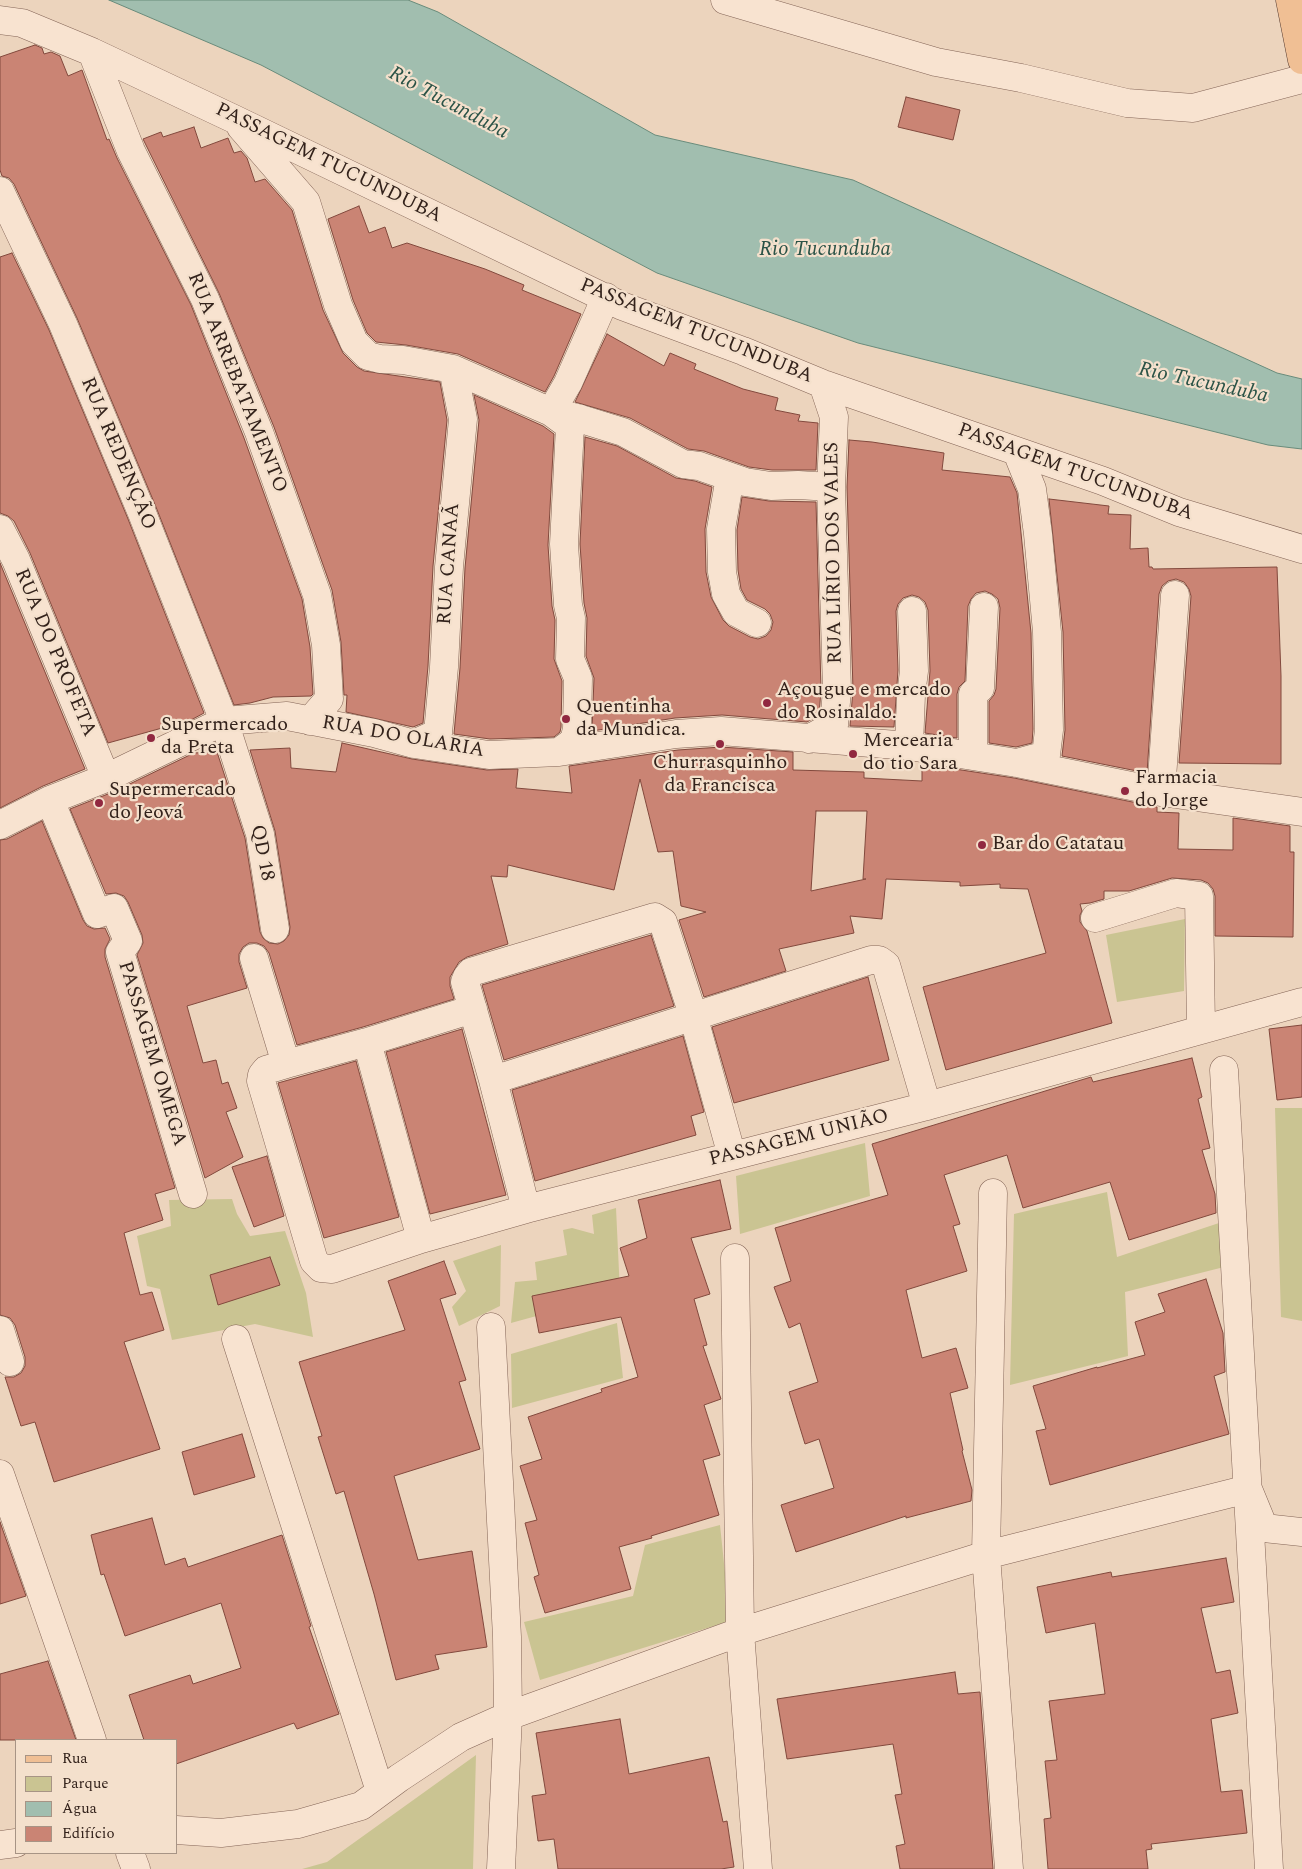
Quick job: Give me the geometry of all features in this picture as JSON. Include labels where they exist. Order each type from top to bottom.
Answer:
[{"type":"main road","points":[[1290,0],[1302,60]]},
{"type":"street","points":[[725,0],[936,62],[1021,78],[1127,104],[1193,108],[1302,79]]},
{"type":"street","name":"PASSAGEM TUCUNDUBA","points":[[0,20],[22,23],[92,52],[622,306],[743,351],[823,384],[1104,481],[1179,512],[1302,549]]},
{"type":"street","name":"RUA ARREBATAMENTO","points":[[92,52],[131,151],[205,299],[259,432],[317,595],[326,645],[328,699],[310,721]]},
{"type":"street","points":[[234,119],[306,202],[338,305],[354,342],[368,356],[453,369],[551,412],[582,419],[623,432],[683,464],[699,466],[730,477],[771,486],[831,487]]},
{"type":"street","name":"RUA REDENÇÃO","points":[[0,191],[70,342],[142,513],[224,721]]},
{"type":"street","points":[[551,412],[568,383],[606,297]]},
{"type":"street","name":"RUA CANAÃ","points":[[414,744],[438,733],[462,420],[453,369]]},
{"type":"street","name":"RUA LÍRIO DOS VALES","points":[[809,739],[834,725],[837,669],[832,566],[831,487],[834,416],[823,384]]},
{"type":"street","points":[[551,412],[570,426],[564,544],[568,605],[571,618],[570,659],[578,678],[576,735],[574,741],[559,752]]},
{"type":"street","points":[[1017,452],[1032,489],[1040,551],[1046,632],[1048,730],[1046,755],[1017,763]]},
{"type":"street","points":[[730,477],[721,529],[722,572],[726,594],[736,612],[757,623]]},
{"type":"street","name":"RUA DO PROFETA","points":[[0,529],[16,560],[106,778]]},
{"type":"street","points":[[1161,792],[1174,595]]},
{"type":"street","points":[[973,755],[973,694],[980,688],[984,607]]},
{"type":"street","points":[[909,746],[914,671],[912,611]]},
{"type":"street","name":"RUA DO OLARIA","points":[[0,825],[50,800],[106,778],[224,721],[287,716],[414,744],[489,754],[559,752],[676,734],[721,731],[909,746],[1017,763],[1161,792],[1302,812]]},
{"type":"street","name":"QD 18","points":[[224,721],[260,834],[275,929]]},
{"type":"street","name":"PASSAGEM OMEGA","points":[[50,800],[97,914],[114,908],[128,942],[120,952],[193,1194]]},
{"type":"street","points":[[1095,918],[1176,892],[1199,896],[1201,1029]]},
{"type":"street","points":[[526,1209],[493,1080],[465,982],[467,977],[471,972],[655,917],[663,922],[693,1015],[732,1156]]},
{"type":"street","points":[[254,958],[286,1064],[367,1042],[473,1009]]},
{"type":"street","points":[[493,1080],[693,1015],[871,960],[879,960],[886,965],[927,1106]]},
{"type":"street","name":"PASSAGEM UNIÃO","points":[[286,1064],[266,1070],[262,1075],[261,1081],[314,1261],[321,1268],[332,1269],[422,1239],[526,1209],[927,1106],[1289,1005]]},
{"type":"street","points":[[367,1042],[422,1239]]},
{"type":"street","points":[[1224,1070],[1269,1869]]},
{"type":"street","points":[[993,1193],[986,1555],[1009,1869]]},
{"type":"street","points":[[735,1258],[740,1632],[758,1869]]},
{"type":"street","points":[[491,1327],[507,1637],[508,1716],[501,1869]]},
{"type":"street","points":[[0,1330],[10,1362]]},
{"type":"street","points":[[236,1339],[380,1792]]},
{"type":"street","points":[[0,1474],[92,1739]]},
{"type":"street","points":[[1248,1489],[1264,1528],[1302,1532]]},
{"type":"street","points":[[178,1830],[221,1833],[298,1824],[361,1806],[461,1737],[508,1716],[740,1632],[986,1555],[1248,1489]]},
{"type":"street","points":[[0,1845],[15,1844]]},
{"type":"street","points":[[130,1854],[136,1869]]},
{"type":"green space","points":[[1185,919],[1184,991],[1117,1002],[1106,935]]},
{"type":"green space","points":[[1275,1108],[1302,1108],[1302,1321],[1281,1317]]},
{"type":"green space","points":[[865,1143],[870,1196],[740,1234],[736,1176]]},
{"type":"green space","points":[[1107,1192],[1117,1257],[1225,1221],[1228,1266],[1125,1292],[1128,1356],[1010,1385],[1014,1214]]},
{"type":"green space","points":[[232,1199],[237,1214],[250,1236],[285,1231],[306,1293],[313,1337],[255,1324],[172,1340],[160,1289],[147,1286],[137,1236],[171,1226],[169,1200]]},
{"type":"green space","points":[[616,1208],[620,1293],[511,1323],[515,1282],[537,1280],[535,1262],[567,1255],[563,1230],[572,1228],[594,1234],[592,1215]]},
{"type":"green space","points":[[501,1245],[500,1306],[459,1326],[452,1307],[466,1291],[453,1261]]},
{"type":"green space","points":[[617,1323],[623,1378],[512,1408],[511,1354]]},
{"type":"green space","points":[[720,1525],[730,1621],[540,1680],[524,1622],[633,1596],[645,1545]]},
{"type":"green space","points":[[476,1755],[473,1869],[302,1869],[327,1862]]},
{"type":"water","name":"Rio Tucunduba","points":[[109,0],[408,0],[438,12],[655,135],[853,180],[1277,373],[1302,379],[1302,449],[1268,445],[858,343],[657,273],[261,65]]},
{"type":"building","points":[[35,45],[42,48],[44,54],[51,52],[60,56],[68,76],[82,70],[107,140],[109,139],[191,305],[244,438],[302,599],[310,647],[313,694],[311,696],[273,697],[234,705],[156,507],[77,318],[14,184],[9,178],[2,176],[0,170],[0,57]]},
{"type":"building","points":[[906,97],[960,110],[953,140],[898,127]]},
{"type":"building","points":[[194,127],[201,148],[228,138],[234,153],[241,151],[247,158],[255,182],[265,179],[292,210],[323,310],[343,353],[357,367],[364,371],[440,382],[447,420],[433,566],[428,666],[423,723],[413,727],[346,712],[347,695],[344,695],[341,642],[332,590],[274,427],[219,293],[143,139],[161,132],[163,137]]},
{"type":"building","points":[[359,206],[369,233],[385,227],[392,248],[407,243],[485,269],[524,285],[522,290],[581,314],[545,392],[458,354],[376,342],[367,333],[353,300],[328,219]]},
{"type":"building","points":[[12,253],[49,330],[128,519],[204,713],[191,720],[108,743],[30,553],[14,521],[0,513],[0,257]]},
{"type":"building","points":[[607,334],[664,366],[670,353],[696,364],[694,369],[743,389],[778,398],[775,410],[800,415],[798,421],[818,423],[816,470],[772,470],[749,467],[704,451],[688,449],[630,418],[575,402]]},
{"type":"building","points":[[474,395],[543,426],[554,434],[548,545],[552,606],[555,620],[554,659],[562,681],[561,727],[560,732],[554,737],[490,739],[454,734],[460,668],[465,568],[479,420]]},
{"type":"building","points":[[585,437],[617,446],[676,478],[695,481],[712,487],[705,529],[706,572],[711,597],[723,620],[729,626],[750,637],[758,639],[766,636],[771,630],[773,622],[770,614],[765,609],[747,600],[741,589],[738,570],[737,530],[742,497],[769,501],[816,502],[821,690],[819,715],[807,722],[722,715],[675,718],[592,731],[594,678],[586,656],[587,618],[584,603],[580,544]]},
{"type":"building","points":[[849,440],[944,453],[942,470],[1010,477],[1017,493],[1031,633],[1032,743],[1016,747],[989,743],[989,701],[996,689],[1000,608],[998,599],[985,591],[976,593],[968,606],[965,681],[959,687],[957,694],[957,738],[925,733],[930,671],[928,610],[925,602],[919,597],[912,595],[903,598],[898,604],[896,611],[898,670],[894,727],[850,726],[853,690],[847,487]]},
{"type":"building","points":[[1049,499],[1109,506],[1108,514],[1131,515],[1130,549],[1148,548],[1149,567],[1153,569],[1277,567],[1281,676],[1281,764],[1179,763],[1191,596],[1184,582],[1176,579],[1168,581],[1162,586],[1159,594],[1147,773],[1062,756],[1065,730],[1063,632]]},
{"type":"building","points":[[0,563],[85,769],[43,786],[0,808]]},
{"type":"building","points":[[342,743],[412,759],[487,770],[518,769],[516,788],[572,793],[569,766],[678,750],[721,747],[793,752],[793,770],[864,772],[864,778],[922,781],[922,764],[1014,778],[1157,807],[1157,812],[1179,813],[1178,849],[1233,850],[1233,818],[1290,826],[1290,852],[1294,852],[1293,937],[1215,936],[1215,896],[1213,889],[1208,883],[1201,880],[1172,878],[1129,891],[1104,891],[1104,899],[1080,904],[1082,911],[1080,922],[1087,931],[1112,1023],[946,1070],[923,987],[1046,953],[1028,889],[1000,888],[1000,884],[960,886],[960,882],[886,879],[882,919],[850,916],[854,933],[779,949],[786,971],[704,997],[679,920],[706,912],[681,906],[673,851],[658,852],[640,779],[614,890],[508,865],[507,877],[491,876],[508,944],[467,957],[459,962],[450,977],[450,986],[454,999],[297,1045],[269,953],[264,946],[257,943],[249,943],[243,947],[239,954],[239,962],[247,988],[187,1006],[203,1063],[216,1060],[222,1084],[228,1082],[237,1108],[226,1112],[243,1157],[205,1178],[137,955],[143,943],[142,935],[124,896],[116,893],[106,894],[70,809],[113,792],[194,753],[217,752],[245,838],[260,932],[269,943],[278,944],[289,935],[290,927],[275,831],[250,750],[290,748],[291,768],[336,772]],"holes":[[[816,811],[867,811],[863,879],[866,879],[811,891]]]},
{"type":"building","points":[[42,821],[83,920],[87,926],[94,929],[105,928],[110,939],[105,949],[105,957],[175,1188],[155,1194],[163,1220],[124,1233],[140,1295],[152,1292],[164,1330],[124,1342],[160,1449],[54,1482],[35,1422],[21,1426],[5,1377],[14,1377],[21,1373],[25,1366],[25,1357],[15,1325],[10,1318],[0,1315],[0,840],[7,839]]},
{"type":"building","points":[[651,935],[674,1006],[504,1060],[482,985]]},
{"type":"building","points":[[868,977],[889,1060],[734,1103],[712,1027]]},
{"type":"building","points":[[1302,1025],[1302,1097],[1277,1100],[1269,1029]]},
{"type":"building","points":[[462,1029],[506,1195],[430,1214],[386,1052]]},
{"type":"building","points":[[683,1036],[704,1112],[691,1116],[696,1135],[535,1181],[512,1090]]},
{"type":"building","points":[[1192,1058],[1202,1097],[1198,1099],[1210,1148],[1202,1150],[1215,1194],[1216,1213],[1129,1240],[1110,1182],[1023,1208],[1007,1155],[944,1175],[960,1224],[953,1226],[967,1271],[906,1290],[922,1358],[956,1348],[968,1388],[950,1393],[972,1490],[971,1501],[906,1518],[906,1516],[796,1552],[781,1505],[834,1488],[819,1439],[805,1444],[789,1392],[818,1382],[800,1323],[789,1328],[774,1287],[791,1281],[775,1228],[888,1195],[872,1144],[1091,1077],[1093,1082]]},
{"type":"building","points":[[356,1061],[399,1217],[324,1238],[278,1083]]},
{"type":"building","points":[[267,1156],[284,1216],[254,1227],[232,1167]]},
{"type":"building","points":[[720,1180],[731,1229],[691,1238],[710,1294],[694,1299],[707,1345],[703,1346],[721,1399],[704,1405],[720,1455],[703,1460],[719,1515],[619,1547],[631,1589],[545,1613],[534,1577],[539,1575],[525,1523],[537,1520],[520,1466],[542,1459],[528,1417],[602,1392],[601,1389],[638,1377],[621,1317],[539,1333],[532,1296],[629,1276],[620,1248],[647,1238],[638,1200]]},
{"type":"building","points":[[270,1257],[280,1285],[218,1305],[210,1275]]},
{"type":"building","points":[[444,1261],[456,1294],[440,1299],[466,1380],[459,1382],[480,1449],[394,1476],[418,1560],[472,1551],[487,1647],[435,1655],[439,1669],[396,1680],[374,1594],[344,1491],[336,1494],[318,1437],[322,1436],[299,1362],[405,1330],[388,1281]]},
{"type":"building","points":[[1206,1279],[1223,1333],[1225,1372],[1214,1376],[1229,1434],[1050,1485],[1036,1431],[1046,1429],[1033,1386],[1145,1355],[1135,1322],[1165,1312],[1158,1294]]},
{"type":"building","points":[[242,1434],[255,1477],[194,1495],[182,1452]]},
{"type":"building","points":[[152,1518],[165,1565],[185,1558],[188,1567],[282,1535],[311,1626],[309,1627],[339,1714],[297,1729],[294,1723],[178,1763],[178,1739],[144,1739],[129,1695],[190,1675],[193,1684],[241,1668],[221,1603],[125,1636],[104,1574],[101,1575],[91,1535]]},
{"type":"building","points":[[0,1522],[26,1596],[0,1604]]},
{"type":"building","points":[[1226,1558],[1234,1602],[1201,1608],[1216,1673],[1230,1670],[1238,1713],[1211,1719],[1221,1792],[1242,1790],[1247,1833],[1151,1844],[1152,1849],[1146,1850],[1148,1869],[1048,1869],[1044,1819],[1051,1818],[1045,1761],[1057,1760],[1049,1701],[1105,1694],[1095,1623],[1046,1633],[1037,1587],[1111,1572],[1112,1577]]},
{"type":"building","points":[[48,1661],[76,1739],[0,1740],[0,1674]]},
{"type":"building","points":[[955,1672],[958,1694],[980,1692],[993,1869],[900,1869],[896,1846],[905,1844],[895,1795],[902,1794],[893,1744],[787,1759],[777,1699]]},
{"type":"building","points":[[620,1719],[629,1774],[709,1757],[723,1822],[727,1821],[734,1867],[721,1869],[558,1869],[554,1839],[538,1841],[532,1796],[546,1794],[536,1733]]},
{"type":"place","name":"Açougue e mercado do Rosinaldo.","points":[[767,703]]},
{"type":"place","name":"Quentinha da Mundica.","points":[[566,719]]},
{"type":"place","name":"Supermercado da Preta","points":[[151,738]]},
{"type":"place","name":"Churrasquinho da Francisca","points":[[720,744]]},
{"type":"place","name":"Mercearia do tio Sara","points":[[853,754]]},
{"type":"place","name":"Farmacia do Jorge","points":[[1125,791]]},
{"type":"place","name":"Supermercado do Jeová","points":[[99,803]]},
{"type":"place","name":"Bar do Catatau","points":[[982,845]]}]
